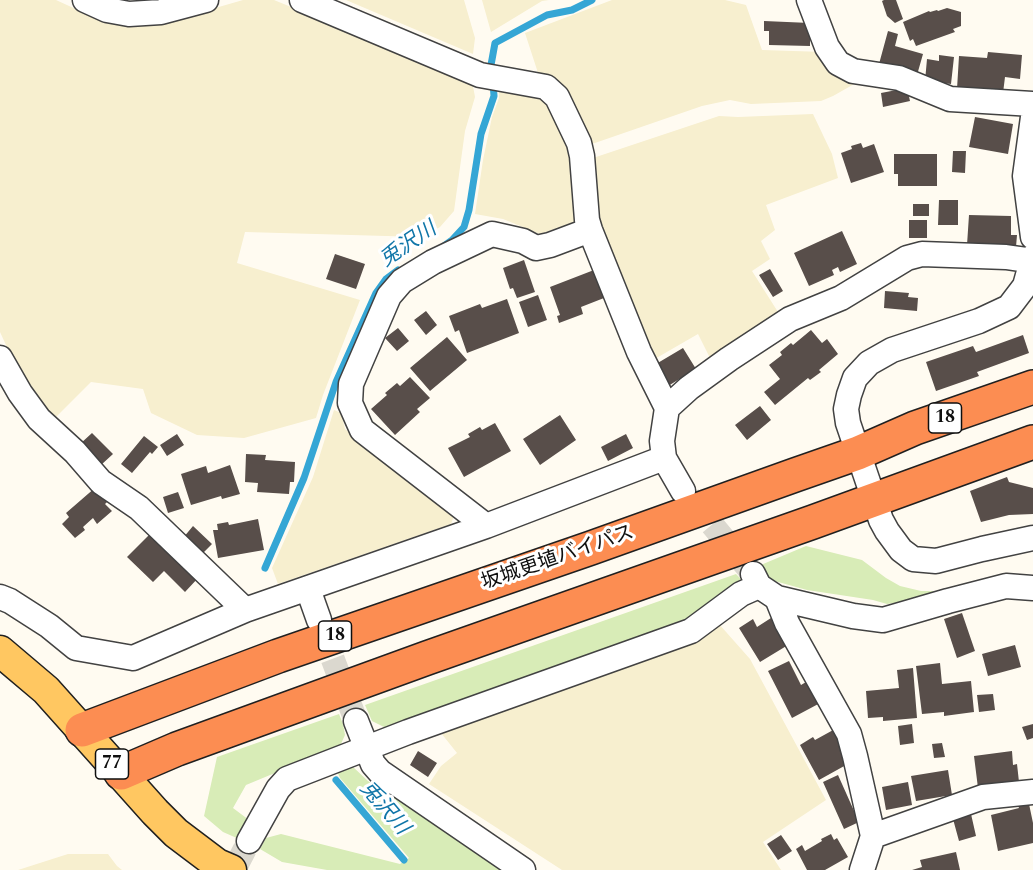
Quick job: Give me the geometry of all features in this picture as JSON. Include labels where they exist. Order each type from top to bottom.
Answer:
[{"type":"highway","name":"坂城更埴バイパス","points":[[82,730],[278,656],[858,453],[915,428],[1033,387]]},
{"type":"highway","points":[[121,773],[177,749],[416,662],[1033,442]]},
{"type":"main road","name":"77","points":[[0,651],[46,690],[154,812],[176,833],[217,864],[231,870]]},
{"type":"street","points":[[85,0],[107,10],[142,14],[161,12],[206,0]]},
{"type":"street","points":[[302,0],[489,77],[546,87],[557,97],[579,143],[590,230],[639,352],[667,408],[662,441],[664,458],[683,491]]},
{"type":"street","points":[[809,0],[827,47],[838,63],[853,71],[899,78],[950,99],[1033,104]]},
{"type":"street","points":[[1033,117],[1025,176],[1033,237]]},
{"type":"street","points":[[486,526],[362,430],[350,403],[351,384],[389,296],[402,281],[433,262],[492,234],[523,241],[536,248],[590,230]]},
{"type":"street","points":[[667,408],[689,388],[729,359],[790,320],[841,298],[907,258],[922,254],[1033,259],[1025,286],[1009,307],[979,321],[892,350],[869,363],[855,378],[846,409],[848,423],[881,520],[901,550],[913,559],[936,561],[1033,538]]},
{"type":"street","points":[[0,358],[20,393],[39,419],[75,452],[101,482],[139,508],[245,610]]},
{"type":"street","points":[[0,597],[49,626],[76,648],[133,658],[245,610],[486,526],[664,458]]},
{"type":"street","points":[[249,841],[278,789],[287,778],[408,732],[691,631],[741,594],[763,586],[853,616],[883,621],[1006,586],[1033,588]]},
{"type":"street","points":[[763,586],[787,623],[849,734],[873,836],[862,870]]},
{"type":"street","points":[[308,589],[318,620]]},
{"type":"street","points":[[356,721],[374,764],[380,772],[523,870]]},
{"type":"street","points":[[873,836],[983,798],[1033,792]]},
{"type":"shaded area","points":[[0,0],[56,0],[104,22],[139,26],[160,24],[243,0],[274,0],[472,81],[475,97],[465,131],[454,211],[440,227],[422,237],[245,232],[237,263],[360,300],[316,418],[244,438],[197,435],[151,413],[143,389],[91,382],[55,418],[29,389],[0,332]]},
{"type":"shaded area","points":[[346,0],[464,0],[475,38],[473,54]]},
{"type":"shaded area","points":[[482,0],[549,0],[542,1],[491,32]]},
{"type":"shaded area","points":[[612,0],[725,0],[746,5],[762,50],[825,52],[856,83],[821,101],[751,104],[730,100],[702,106],[592,144],[565,92],[539,76],[525,33]]},
{"type":"shaded area","points":[[499,88],[545,97],[571,146],[577,221],[540,234],[503,219],[475,214],[483,160],[492,117],[499,98]]},
{"type":"shaded area","points":[[813,114],[832,154],[838,178],[766,205],[775,230],[761,241],[770,259],[752,271],[778,312],[710,358],[698,334],[653,360],[596,219],[593,158],[719,116]]},
{"type":"shaded area","points":[[334,410],[341,413],[345,429],[455,513],[451,524],[278,584],[272,568],[313,477]]},
{"type":"shaded area","points":[[719,624],[750,659],[826,800],[763,842],[781,870],[562,870],[429,784],[441,766],[457,753],[441,733]]},
{"type":"shaded area","points":[[68,854],[108,854],[122,870],[18,870]]},
{"type":"green space","points":[[806,546],[862,560],[900,586],[921,591],[944,591],[915,600],[887,604],[807,590],[771,580],[756,567]]},
{"type":"green space","points":[[736,574],[741,579],[688,621],[386,728],[372,721],[365,705]]},
{"type":"green space","points":[[339,714],[345,735],[340,746],[246,785],[233,808],[249,820],[239,839],[223,832],[204,816],[217,757]]},
{"type":"green space","points":[[352,766],[368,781],[473,848],[503,870],[327,870],[282,862],[260,849],[266,838],[281,834],[400,864],[409,858],[340,778],[337,771]]},
{"type":"building","points":[[896,0],[903,19],[895,23],[887,16],[882,1]]},
{"type":"building","points":[[947,8],[961,12],[961,26],[953,29],[955,32],[916,46],[913,39],[910,41],[903,22],[929,11]]},
{"type":"building","points":[[764,21],[810,23],[810,46],[769,45],[769,31],[764,31]]},
{"type":"building","points":[[888,31],[898,34],[895,46],[923,54],[917,75],[879,64]]},
{"type":"building","points":[[988,52],[1022,55],[1020,79],[1005,77],[1003,93],[957,89],[959,56],[987,58]]},
{"type":"building","points":[[939,55],[954,57],[951,84],[925,81],[927,59],[939,61]]},
{"type":"building","points":[[907,88],[910,101],[883,107],[881,93]]},
{"type":"building","points":[[975,117],[1013,124],[1008,154],[969,147]]},
{"type":"building","points":[[861,143],[863,148],[874,144],[884,172],[851,183],[841,153]]},
{"type":"building","points":[[953,151],[966,151],[965,173],[952,172]]},
{"type":"building","points":[[894,154],[937,154],[937,186],[898,186],[898,174],[894,174]]},
{"type":"building","points":[[939,200],[958,200],[958,225],[938,225]]},
{"type":"building","points":[[913,204],[929,204],[929,216],[913,216]]},
{"type":"building","points":[[969,215],[1011,216],[1011,235],[1017,235],[1016,247],[967,245]]},
{"type":"building","points":[[909,220],[927,220],[927,238],[909,238]]},
{"type":"building","points":[[842,231],[857,264],[840,272],[838,267],[832,270],[834,275],[809,286],[794,253]]},
{"type":"building","points":[[335,254],[365,264],[356,289],[326,279]]},
{"type":"building","points":[[524,260],[535,292],[517,298],[513,288],[510,289],[503,268]]},
{"type":"building","points":[[770,269],[783,291],[773,297],[759,275]]},
{"type":"building","points":[[594,270],[604,298],[581,307],[583,314],[559,323],[557,316],[560,315],[550,287]]},
{"type":"building","points":[[885,291],[909,293],[908,297],[918,298],[917,311],[884,308]]},
{"type":"building","points":[[538,295],[547,320],[528,327],[519,302]]},
{"type":"building","points":[[507,299],[519,333],[467,353],[459,330],[455,332],[449,316],[480,304],[482,308]]},
{"type":"building","points":[[426,311],[437,325],[426,335],[414,320]]},
{"type":"building","points":[[398,328],[409,341],[397,351],[385,338]]},
{"type":"building","points":[[811,330],[822,343],[827,339],[838,354],[819,370],[821,372],[810,380],[808,378],[775,405],[764,392],[780,379],[769,365],[782,355],[780,352],[791,343],[793,345]]},
{"type":"building","points":[[1023,335],[1029,353],[977,372],[979,376],[936,391],[926,362],[973,346],[976,352]]},
{"type":"building","points":[[447,337],[467,360],[430,391],[410,368]]},
{"type":"building","points":[[683,348],[696,369],[668,386],[656,364]]},
{"type":"building","points":[[410,377],[430,398],[417,409],[420,412],[395,435],[371,409],[397,383],[400,386]]},
{"type":"building","points":[[760,406],[771,420],[747,440],[735,425]]},
{"type":"building","points":[[560,415],[576,440],[540,465],[523,439]]},
{"type":"building","points":[[495,423],[511,451],[464,477],[448,448],[470,437],[468,434],[480,427],[482,430]]},
{"type":"building","points":[[92,433],[113,454],[101,465],[80,444]]},
{"type":"building","points":[[177,434],[184,445],[167,456],[160,445]]},
{"type":"building","points":[[626,434],[633,448],[608,461],[601,447]]},
{"type":"building","points":[[144,436],[158,447],[152,454],[150,452],[132,473],[121,464]]},
{"type":"building","points":[[246,454],[266,455],[265,460],[295,462],[294,482],[290,482],[289,494],[257,492],[258,483],[245,482]]},
{"type":"building","points":[[230,465],[240,494],[222,499],[221,496],[191,505],[181,474],[206,466],[208,473]]},
{"type":"building","points":[[1007,477],[1009,482],[1033,488],[1033,514],[1009,515],[981,522],[970,491]]},
{"type":"building","points":[[96,487],[108,501],[105,504],[112,511],[97,524],[93,518],[83,527],[85,530],[75,538],[62,524],[69,517],[66,513]]},
{"type":"building","points":[[178,492],[184,508],[168,513],[163,497]]},
{"type":"building","points":[[258,519],[264,550],[218,558],[213,530],[218,530],[217,524],[228,522],[229,525]]},
{"type":"building","points":[[193,526],[212,544],[201,555],[183,538]]},
{"type":"building","points":[[152,532],[199,577],[185,592],[164,571],[153,582],[127,557]]},
{"type":"building","points":[[962,613],[975,651],[957,658],[944,619]]},
{"type":"building","points":[[771,618],[788,645],[760,662],[739,628],[753,619],[757,627]]},
{"type":"building","points":[[1015,645],[1021,667],[988,676],[982,654]]},
{"type":"building","points":[[789,661],[801,685],[811,679],[822,702],[792,718],[768,671]]},
{"type":"building","points":[[940,663],[942,684],[971,681],[974,712],[944,716],[944,712],[922,714],[916,666]]},
{"type":"building","points":[[913,668],[917,718],[883,721],[883,717],[868,718],[866,691],[899,688],[897,670]]},
{"type":"building","points":[[993,694],[995,710],[979,712],[977,695]]},
{"type":"building","points":[[912,724],[914,743],[900,745],[898,726]]},
{"type":"building","points":[[1033,724],[1033,738],[1027,740],[1022,727]]},
{"type":"building","points":[[835,729],[847,755],[842,757],[846,765],[819,780],[800,745],[813,737],[815,740]]},
{"type":"building","points":[[942,743],[945,757],[934,758],[932,744]]},
{"type":"building","points":[[418,751],[437,763],[428,777],[410,765]]},
{"type":"building","points":[[1012,751],[1013,765],[1017,764],[1019,782],[978,788],[974,756]]},
{"type":"building","points":[[948,770],[952,795],[916,801],[911,776]]},
{"type":"building","points":[[838,775],[859,822],[844,829],[823,782]]},
{"type":"building","points":[[908,782],[912,805],[886,810],[882,787]]},
{"type":"building","points":[[1029,804],[1033,823],[1033,843],[998,851],[991,815]]},
{"type":"building","points":[[971,814],[976,836],[959,841],[953,819]]},
{"type":"building","points":[[831,834],[834,840],[837,838],[848,857],[825,870],[807,870],[796,849],[802,845],[805,851]]},
{"type":"building","points":[[781,835],[792,851],[778,860],[767,844]]},
{"type":"building","points":[[956,852],[960,870],[912,870],[922,867],[920,860]]},
{"type":"waterway","name":"兎沢川","points":[[492,71],[495,43],[547,15],[572,10],[592,0]]},
{"type":"waterway","name":"兎沢川","points":[[445,245],[464,227],[469,210],[481,134],[494,96],[493,82]]},
{"type":"waterway","name":"兎沢川","points":[[265,568],[304,478],[336,382],[376,293],[386,279],[398,270]]},
{"type":"waterway","name":"兎沢川","points":[[336,780],[404,860]]},
{"type":"tunnel","points":[[689,497],[753,574]]},
{"type":"tunnel","points":[[320,625],[356,721]]},
{"type":"tunnel","points":[[234,870],[249,841]]}]
